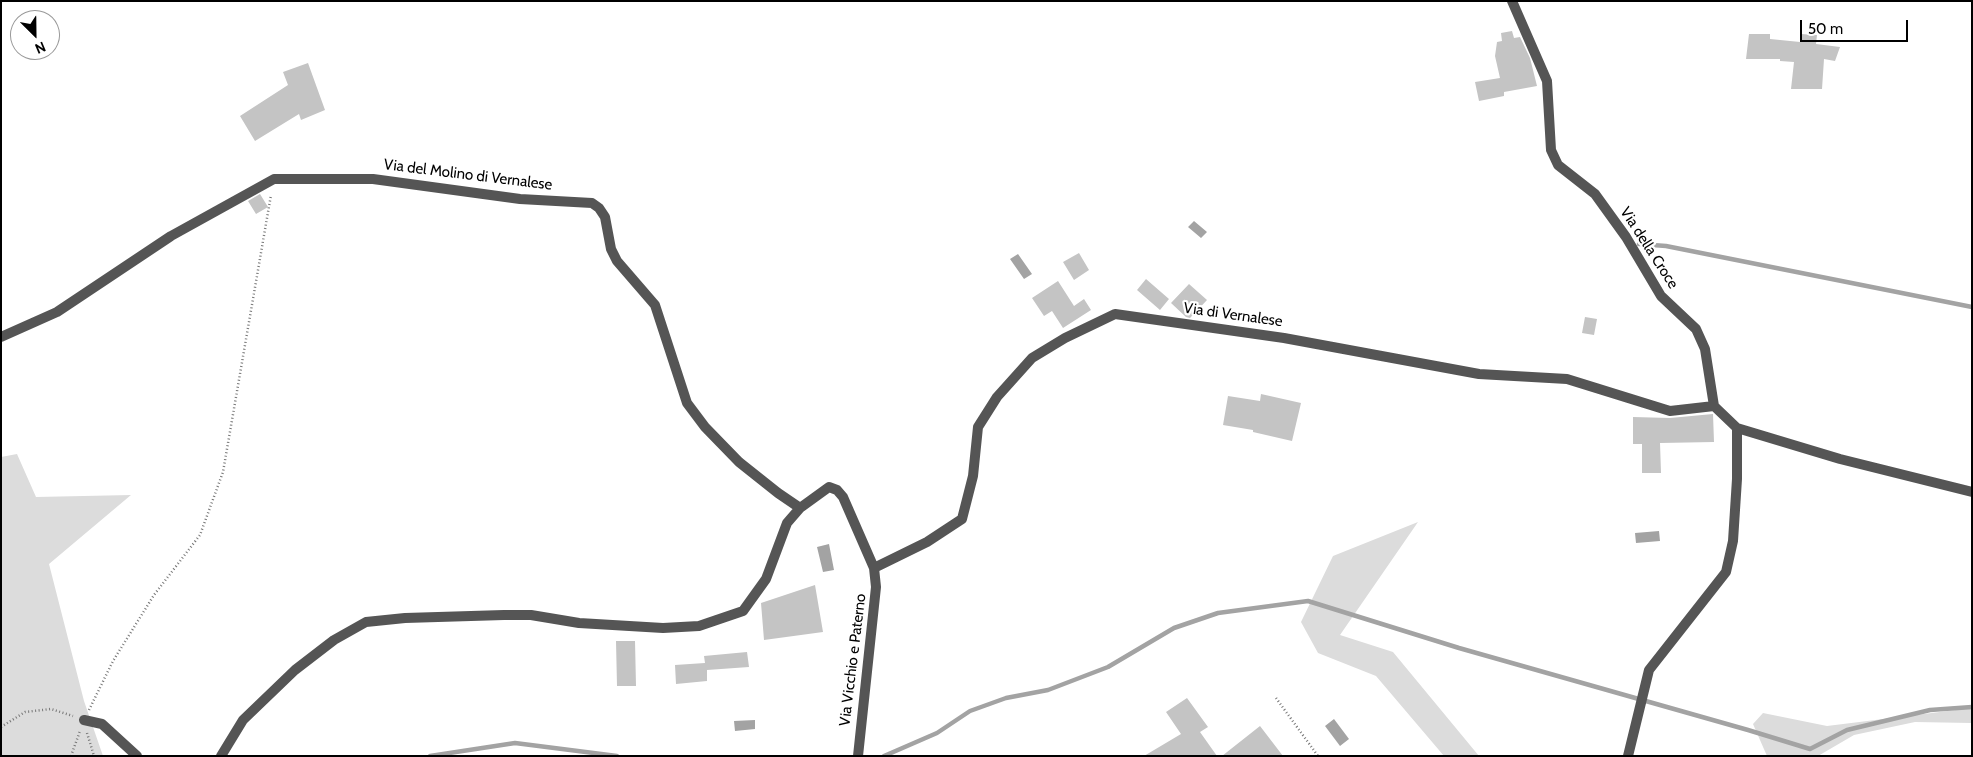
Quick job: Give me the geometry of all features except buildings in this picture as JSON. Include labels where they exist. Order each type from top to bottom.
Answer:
[{"type":"street","name":"Via della Croce","points":[[1512,1],[1547,81],[1551,150],[1558,165],[1596,194],[1626,237],[1661,296],[1696,329],[1705,349],[1714,406]]},
{"type":"street","name":"Via del Molino di Vernalese","points":[[1,337],[58,312],[171,236],[274,179],[373,179],[520,199],[592,203],[599,208],[605,217],[611,249],[617,262],[655,305],[687,403],[705,427],[739,462],[778,494],[800,508]]},
{"type":"street","name":"Via di Vernalese","points":[[874,568],[926,542],[962,519],[973,476],[978,427],[997,397],[1032,358],[1065,338],[1115,314],[1284,338],[1479,374],[1567,379],[1670,410],[1714,406]]},
{"type":"street","points":[[1714,406],[1737,428],[1840,459],[1972,492]]},
{"type":"street","points":[[1628,756],[1649,670],[1726,572],[1733,541],[1737,479],[1737,428]]},
{"type":"street","points":[[221,756],[243,720],[295,670],[334,640],[366,622],[405,618],[531,615],[579,623],[662,628],[699,626],[743,611],[766,579],[787,524],[800,508],[829,488],[837,490],[843,497],[874,568]]},
{"type":"street","name":"Via Vicchio e Paterno","points":[[858,756],[876,587],[874,568]]},
{"type":"street","points":[[84,720],[102,724],[136,756]]},
{"type":"path","points":[[71,756],[84,720],[99,693],[113,661],[154,595],[200,535],[223,472],[274,179]]},
{"type":"path","points":[[1276,698],[1318,756]]},
{"type":"path","points":[[1,727],[25,712],[51,710],[84,720]]},
{"type":"path","points":[[84,720],[94,756]]},
{"type":"shaded area","points":[[1194,221],[1207,232],[1201,238],[1188,227]]},
{"type":"shaded area","points":[[1018,254],[1032,274],[1024,279],[1010,259]]},
{"type":"shaded area","points":[[17,454],[36,497],[131,495],[49,564],[84,701],[103,756],[1,756],[1,457]]},
{"type":"shaded area","points":[[1418,522],[1340,635],[1393,652],[1479,756],[1444,756],[1376,676],[1318,653],[1301,622],[1333,556]]},
{"type":"shaded area","points":[[1659,531],[1660,541],[1636,543],[1635,533]]},
{"type":"shaded area","points":[[829,544],[834,570],[823,572],[817,547]]},
{"type":"shaded area","points":[[1972,708],[1971,723],[1915,722],[1854,735],[1818,756],[1767,756],[1753,724],[1763,713],[1827,726]]},
{"type":"shaded area","points":[[1334,719],[1349,739],[1340,746],[1325,726]]},
{"type":"shaded area","points":[[755,720],[755,729],[735,731],[734,721]]},
{"type":"waterway","points":[[1639,244],[1666,246],[1972,307]]},
{"type":"waterway","points":[[884,756],[937,733],[970,711],[1006,698],[1048,690],[1108,667],[1174,628],[1218,613],[1308,601],[1459,648],[1810,749],[1847,730],[1930,710],[1972,707]]},
{"type":"waterway","points":[[430,756],[515,743],[617,756]]}]
